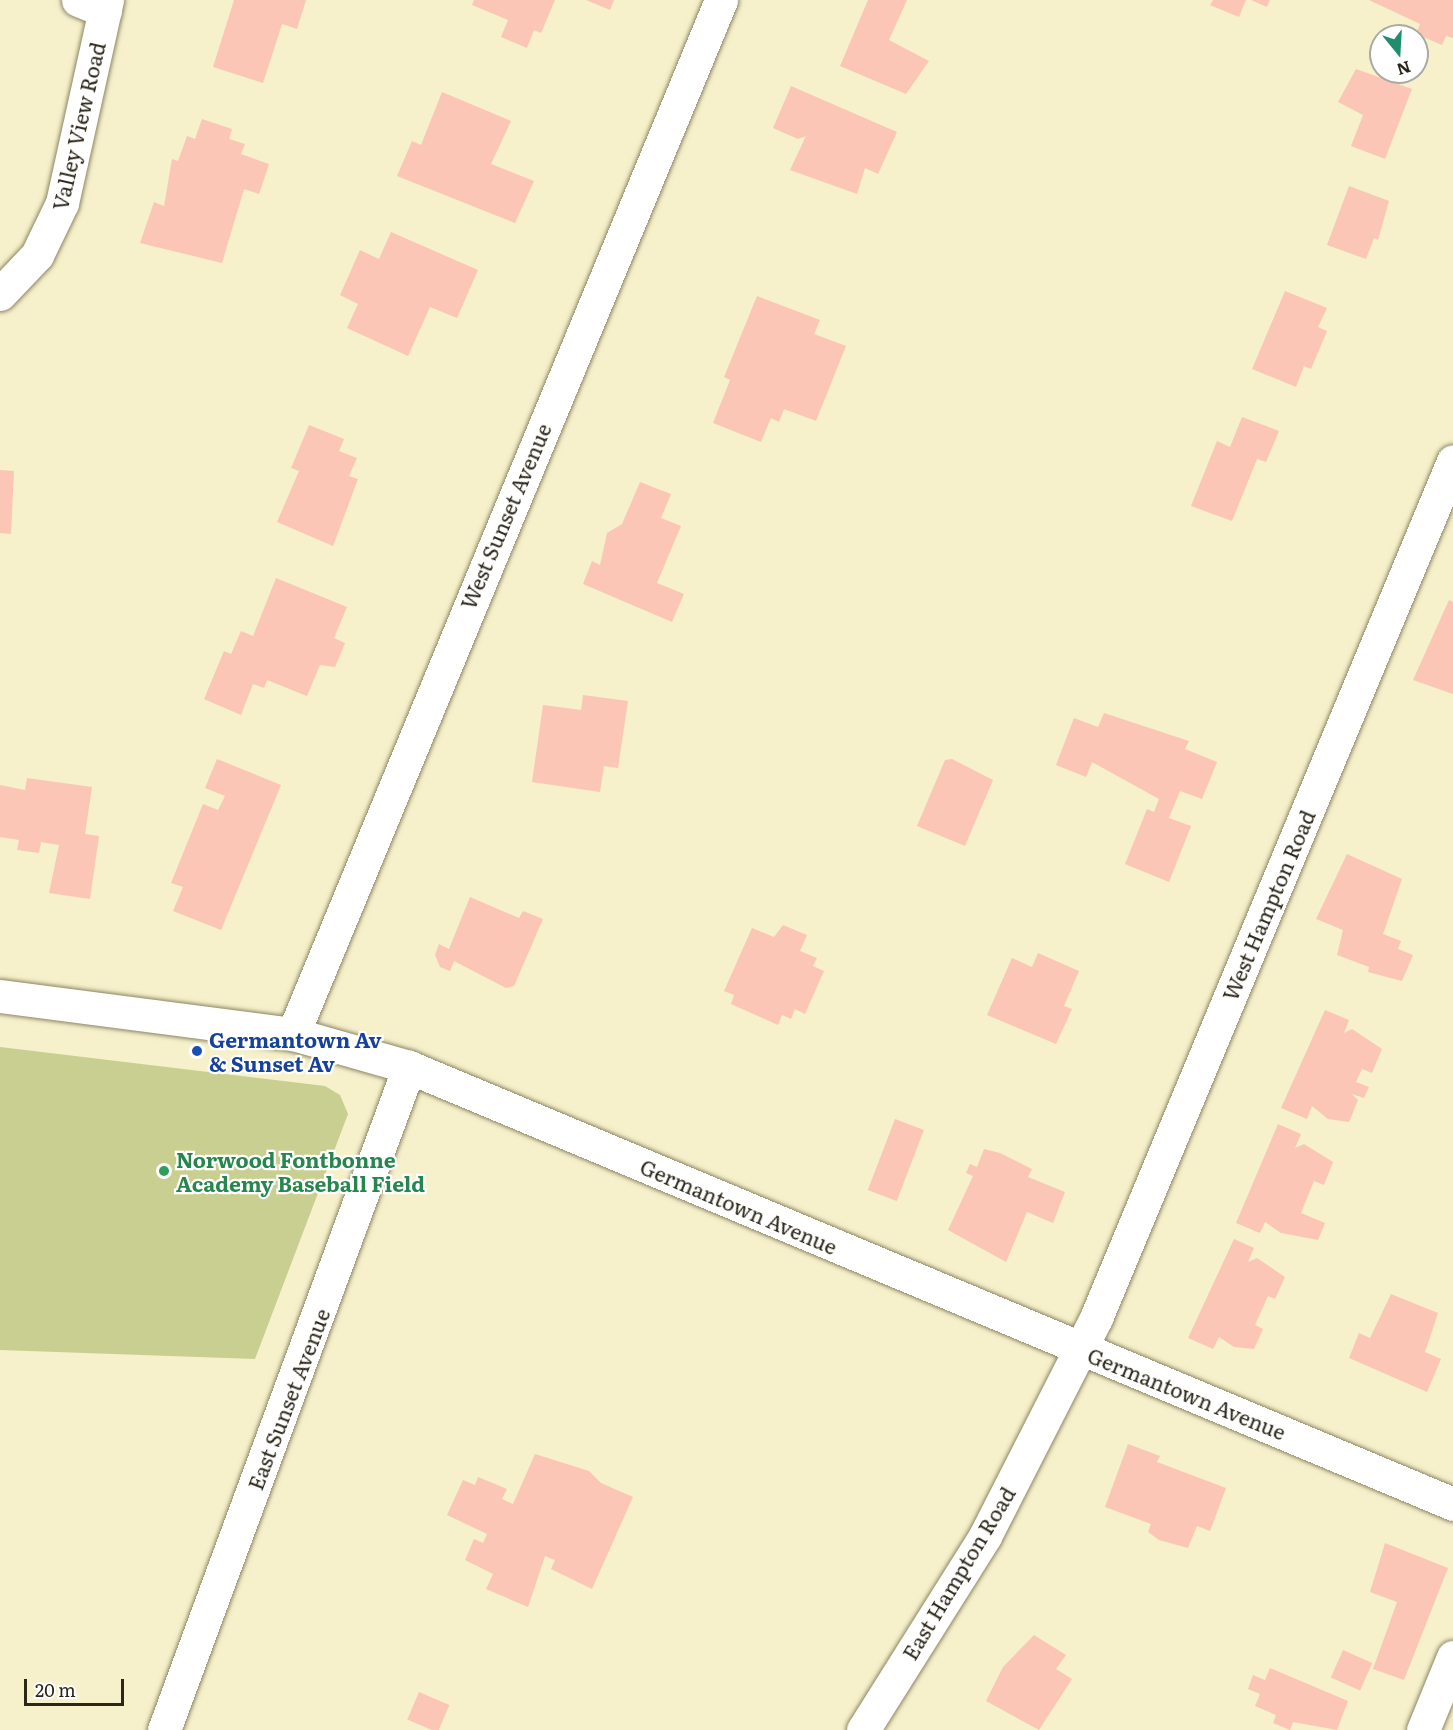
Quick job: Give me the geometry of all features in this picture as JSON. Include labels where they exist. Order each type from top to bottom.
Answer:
[{"type":"street","name":"West Sunset Avenue","points":[[293,1034],[721,0]]},
{"type":"street","name":"Valley View Road","points":[[0,294],[37,255],[62,202],[97,4]]},
{"type":"street","name":"West Hampton Road","points":[[1080,1348],[1453,461]]},
{"type":"street","name":"Germantown Avenue","points":[[0,996],[293,1034],[409,1067],[1453,1504]]},
{"type":"street","name":"East Sunset Avenue","points":[[164,1730],[409,1067]]},
{"type":"street","name":"East Hampton Road","points":[[863,1730],[985,1536],[1080,1348]]},
{"type":"street","points":[[1423,1730],[1453,1657]]},
{"type":"green space","name":"Norwood Fontbonne Academy Baseball Field","points":[[0,1047],[325,1086],[340,1095],[348,1114],[255,1359],[0,1350]]},
{"type":"building","points":[[234,0],[306,0],[297,29],[282,24],[263,83],[213,67]]},
{"type":"building","points":[[474,0],[555,0],[541,33],[534,30],[527,48],[501,37],[508,20],[472,5]]},
{"type":"building","points":[[586,0],[614,0],[610,10]]},
{"type":"building","points":[[868,0],[907,0],[889,40],[929,61],[906,94],[840,66]]},
{"type":"building","points":[[1213,0],[1246,0],[1239,17],[1210,5]]},
{"type":"building","points":[[1251,0],[1270,0],[1267,7]]},
{"type":"building","points":[[1369,0],[1453,0],[1453,38],[1446,36],[1442,45],[1429,40],[1429,24],[1420,24]]},
{"type":"building","points":[[1356,69],[1369,74],[1369,84],[1398,84],[1412,89],[1385,159],[1351,146],[1363,115],[1338,102]]},
{"type":"building","points":[[791,86],[897,132],[878,174],[865,168],[857,194],[790,170],[806,136],[798,139],[773,128]]},
{"type":"building","points":[[442,92],[511,121],[491,164],[534,181],[515,223],[397,176],[412,141],[421,145]]},
{"type":"building","points":[[202,119],[232,129],[229,139],[245,144],[241,154],[269,164],[259,194],[244,189],[222,263],[140,243],[154,202],[164,206],[172,159],[178,161],[187,136],[195,139]]},
{"type":"building","points":[[1349,186],[1389,201],[1378,240],[1374,238],[1366,259],[1327,245]]},
{"type":"building","points":[[391,232],[478,270],[457,318],[430,307],[408,356],[347,328],[358,304],[340,295],[360,250],[379,259]]},
{"type":"building","points":[[1285,291],[1327,308],[1318,327],[1327,331],[1311,369],[1304,366],[1296,387],[1252,369]]},
{"type":"building","points":[[757,296],[820,320],[814,334],[846,346],[816,421],[784,409],[779,422],[771,418],[761,442],[713,423],[730,380],[724,377]]},
{"type":"building","points":[[1242,417],[1279,431],[1266,462],[1257,459],[1232,521],[1191,506],[1217,441],[1230,447]]},
{"type":"building","points":[[309,425],[344,439],[339,451],[357,458],[349,476],[358,479],[333,546],[277,522],[299,471],[291,468]]},
{"type":"building","points":[[0,470],[14,471],[11,534],[0,533]]},
{"type":"building","points":[[640,482],[671,494],[661,518],[681,526],[657,583],[684,594],[672,622],[583,584],[592,561],[600,565],[607,533],[622,524]]},
{"type":"building","points":[[276,578],[347,607],[334,638],[345,643],[335,667],[320,665],[307,696],[267,680],[264,688],[253,684],[241,715],[204,699],[224,651],[231,654],[241,631],[253,636]]},
{"type":"building","points":[[1449,600],[1453,602],[1453,694],[1413,680]]},
{"type":"building","points":[[583,695],[628,701],[618,768],[604,766],[600,792],[532,782],[543,705],[581,710]]},
{"type":"building","points":[[1104,713],[1189,741],[1185,749],[1217,762],[1202,799],[1180,791],[1169,818],[1191,826],[1169,882],[1125,864],[1147,809],[1154,812],[1159,799],[1092,762],[1086,777],[1056,765],[1074,718],[1098,727]]},
{"type":"building","points":[[217,759],[281,785],[221,930],[173,911],[183,887],[171,883],[203,804],[218,810],[225,796],[205,788]]},
{"type":"building","points":[[952,759],[993,780],[965,846],[917,826],[945,760]]},
{"type":"building","points":[[27,778],[92,787],[85,834],[99,836],[90,899],[49,893],[59,845],[41,842],[39,853],[17,850],[19,840],[0,837],[0,785],[25,790]]},
{"type":"building","points":[[1347,854],[1402,879],[1383,934],[1401,941],[1398,949],[1413,955],[1402,981],[1368,972],[1369,967],[1337,955],[1343,930],[1316,919]]},
{"type":"building","points":[[470,897],[519,918],[523,911],[543,919],[514,986],[506,988],[454,961],[450,971],[440,967],[435,955],[439,944],[449,949]]},
{"type":"building","points":[[783,925],[807,935],[800,951],[817,958],[813,966],[824,971],[805,1014],[795,1009],[791,1019],[782,1015],[778,1025],[731,1004],[734,995],[724,991],[752,928],[774,937]]},
{"type":"building","points":[[1038,953],[1079,971],[1064,1006],[1072,1009],[1056,1044],[987,1015],[1012,958],[1032,967]]},
{"type":"building","points":[[1325,1010],[1349,1020],[1344,1033],[1352,1029],[1382,1049],[1372,1073],[1362,1069],[1356,1082],[1369,1087],[1364,1098],[1352,1094],[1358,1100],[1349,1122],[1328,1119],[1312,1106],[1307,1119],[1281,1108]]},
{"type":"building","points":[[895,1119],[924,1130],[897,1201],[868,1190]]},
{"type":"building","points":[[1278,1124],[1301,1134],[1295,1148],[1304,1144],[1333,1162],[1324,1185],[1314,1181],[1301,1213],[1325,1223],[1318,1240],[1281,1233],[1265,1222],[1260,1233],[1236,1223]]},
{"type":"building","points":[[984,1149],[1000,1153],[1032,1169],[1028,1177],[1065,1192],[1053,1223],[1027,1212],[1006,1262],[948,1230],[973,1176],[966,1173],[970,1164],[977,1167]]},
{"type":"building","points":[[1234,1239],[1254,1248],[1248,1262],[1257,1258],[1285,1277],[1275,1299],[1268,1296],[1255,1325],[1263,1329],[1254,1349],[1234,1347],[1219,1337],[1213,1349],[1188,1338]]},
{"type":"building","points":[[1391,1294],[1438,1313],[1425,1352],[1441,1359],[1427,1392],[1349,1358],[1359,1333],[1370,1338]]},
{"type":"building","points":[[1128,1444],[1160,1456],[1157,1462],[1226,1488],[1210,1531],[1197,1526],[1188,1548],[1159,1540],[1148,1532],[1151,1524],[1105,1507]]},
{"type":"building","points":[[535,1454],[589,1471],[601,1483],[633,1497],[592,1589],[551,1569],[555,1560],[545,1556],[528,1607],[486,1589],[493,1574],[465,1560],[474,1539],[483,1543],[487,1534],[447,1515],[463,1480],[475,1485],[478,1477],[507,1489],[502,1499],[513,1504]]},
{"type":"building","points":[[1385,1543],[1448,1568],[1404,1680],[1373,1669],[1397,1602],[1370,1592]]},
{"type":"building","points":[[1034,1635],[1066,1655],[1056,1669],[1072,1679],[1039,1730],[986,1701],[1003,1667]]},
{"type":"building","points":[[1343,1650],[1372,1663],[1360,1690],[1331,1677]]},
{"type":"building","points":[[1270,1668],[1348,1701],[1337,1730],[1293,1722],[1290,1730],[1273,1723],[1276,1715],[1255,1706],[1260,1694],[1248,1689],[1253,1675],[1265,1680]]},
{"type":"building","points":[[419,1692],[449,1705],[439,1730],[432,1730],[407,1720]]},
{"type":"place","name":"Germantown Av & Sunset Av","points":[[197,1051]]},
{"type":"place","name":"Norwood Fontbonne Academy Baseball Field","points":[[164,1171]]}]
